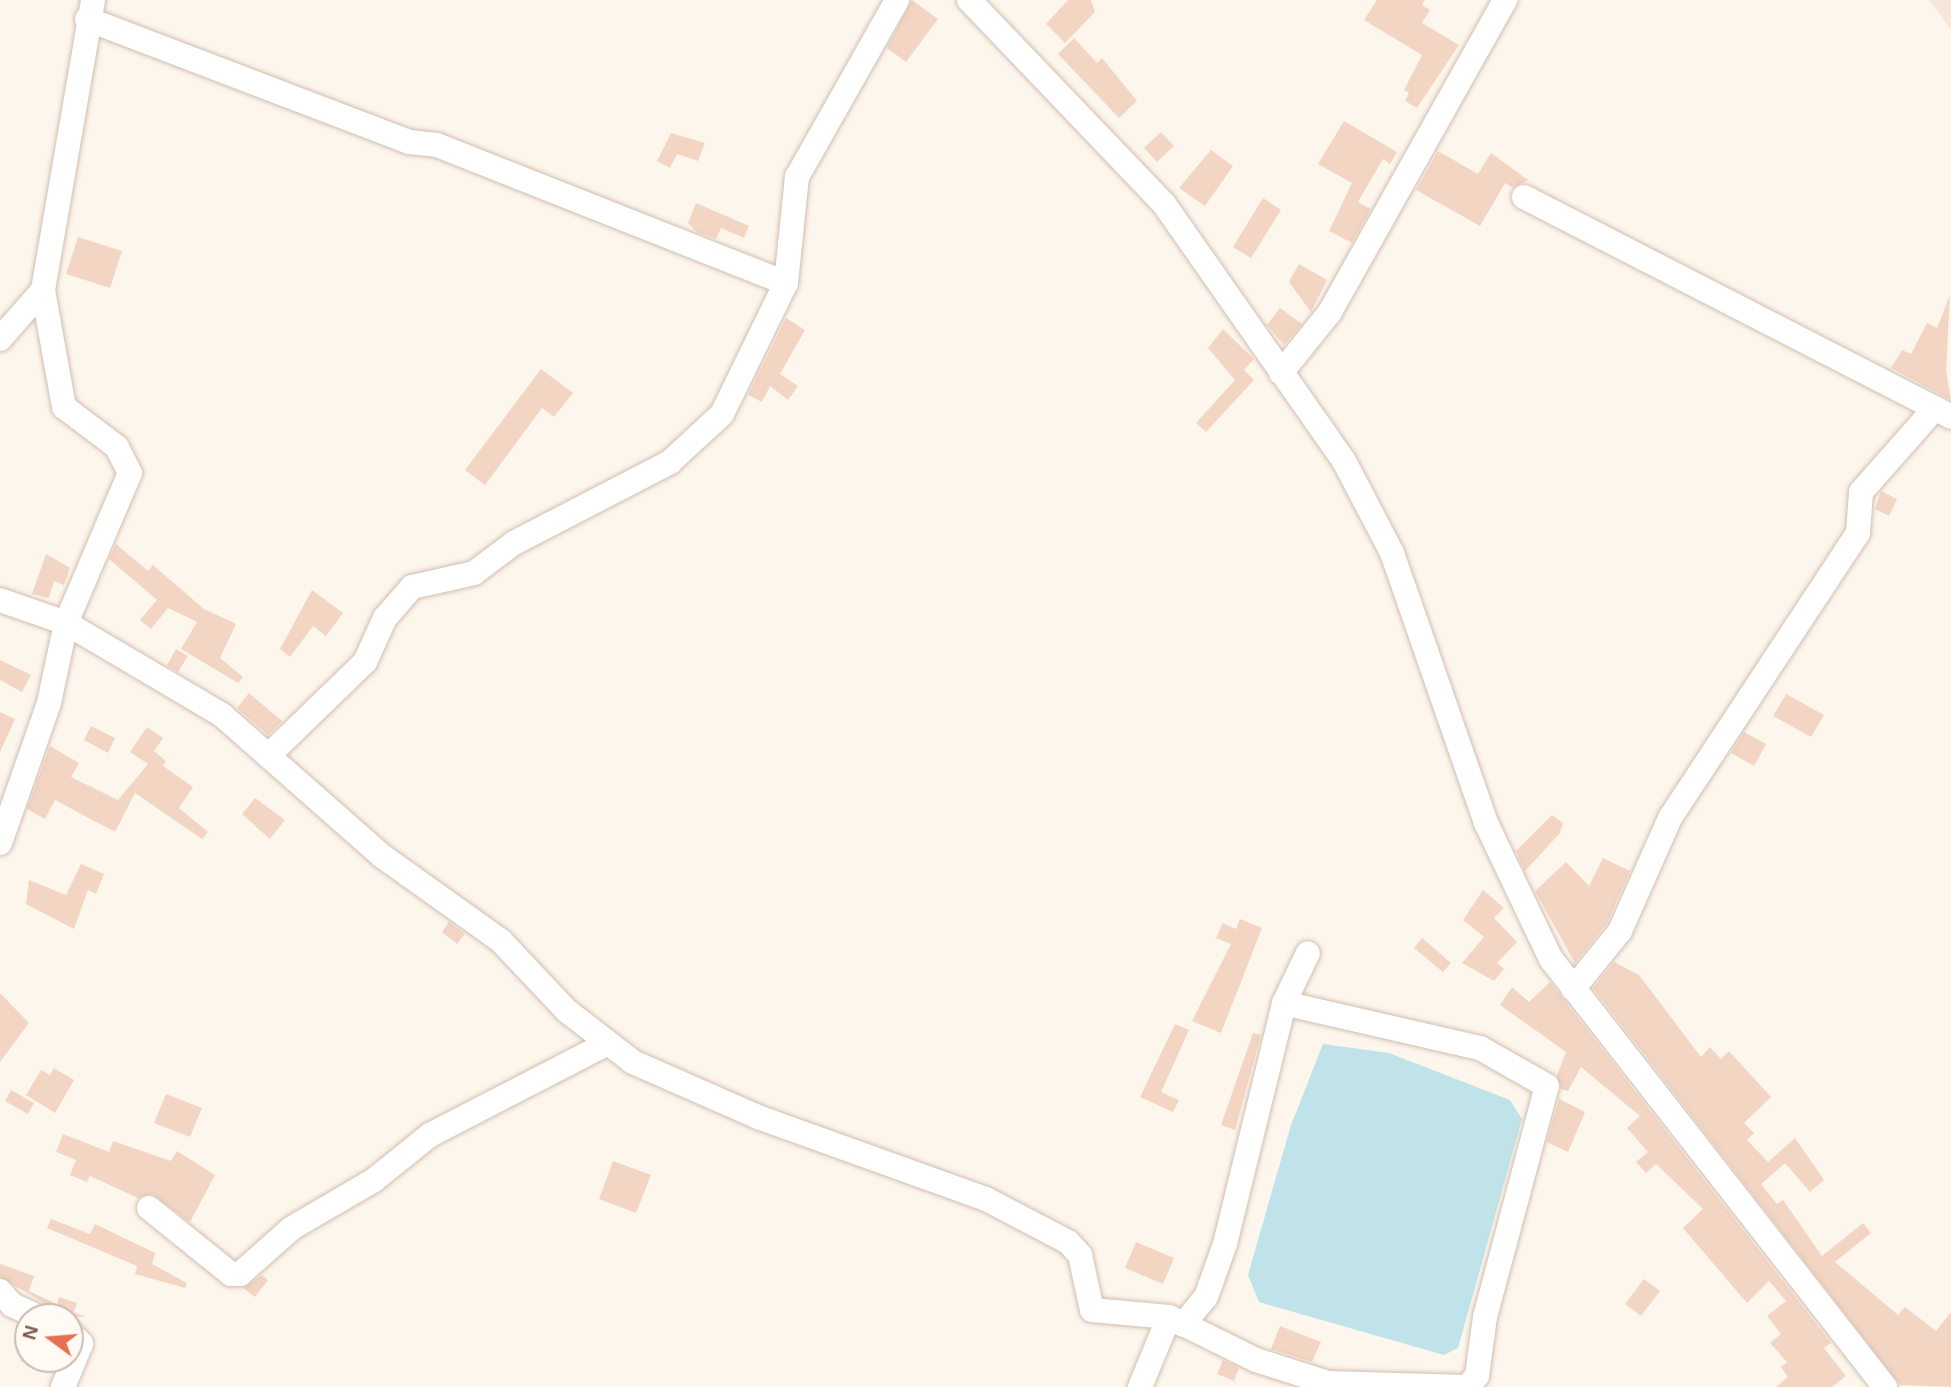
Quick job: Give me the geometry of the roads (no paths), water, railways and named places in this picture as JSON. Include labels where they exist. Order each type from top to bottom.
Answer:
[{"type":"street","points":[[269,755],[365,662],[385,618],[412,587],[474,573],[513,543],[670,462],[708,429],[733,396],[786,284],[797,177],[897,0]]},
{"type":"street","points":[[969,0],[1164,204],[1374,512],[1486,823],[1535,932],[1573,989],[1885,1387]]},
{"type":"street","points":[[1281,373],[1330,312],[1505,0]]},
{"type":"street","points":[[0,843],[49,703],[66,623],[130,473],[117,447],[64,407],[43,290],[90,9],[409,142],[438,145],[786,284]]},
{"type":"street","points":[[1524,197],[1943,413],[1861,492],[1858,533],[1670,818],[1620,931],[1573,989]]},
{"type":"street","points":[[0,339],[43,290]]},
{"type":"street","points":[[0,600],[66,623],[222,715],[382,856],[501,941],[606,1044],[677,1085],[986,1199],[1068,1242],[1080,1255],[1092,1310],[1176,1321],[1256,1360],[1328,1383],[1467,1387],[1477,1376],[1485,1317],[1547,1086],[1480,1048],[1284,1003]]},
{"type":"street","points":[[1140,1387],[1176,1321],[1206,1297],[1225,1244],[1284,1003],[1308,953]]},
{"type":"street","points":[[149,1208],[231,1274],[240,1274],[292,1228],[374,1180],[430,1135],[606,1044]]},
{"type":"street","points":[[0,1291],[14,1307]]},
{"type":"water","points":[[1323,1044],[1389,1053],[1510,1100],[1522,1119],[1458,1348],[1444,1355],[1259,1302],[1248,1275],[1291,1125]]}]
